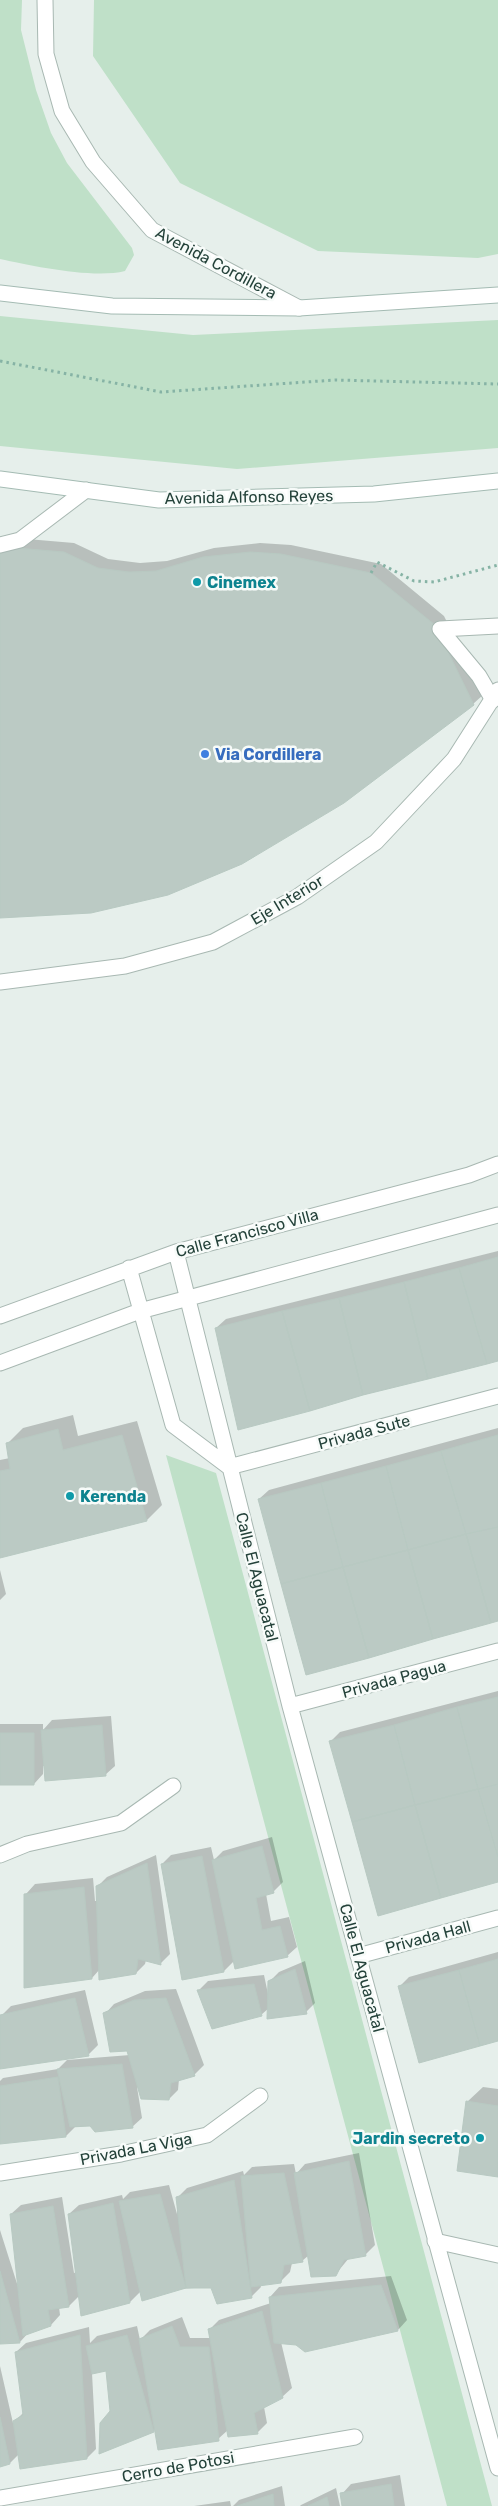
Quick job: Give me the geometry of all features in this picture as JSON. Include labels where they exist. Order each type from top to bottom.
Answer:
[{"type":"street","name":"Avenida Cordillera","points":[[45,0],[46,54],[62,111],[93,162],[152,230],[299,308]]},
{"type":"street","points":[[0,293],[112,306],[299,308],[498,295]]},
{"type":"street","name":"Avenida Alfonso Reyes","points":[[0,479],[159,500],[374,494],[498,482]]},
{"type":"street","points":[[0,545],[20,540],[86,490]]},
{"type":"street","points":[[495,695],[440,629],[498,626]]},
{"type":"street","name":"Eje Interior","points":[[0,982],[125,966],[213,942],[297,897],[376,842],[454,759],[495,695]]},
{"type":"street","name":"Calle Francisco Villa","points":[[0,1316],[176,1252],[469,1175],[498,1164]]},
{"type":"street","points":[[0,1363],[140,1311],[498,1215]]},
{"type":"street","name":"Calle El Aguacatal","points":[[176,1252],[290,1706],[498,2468]]},
{"type":"street","points":[[128,1268],[173,1425],[229,1468]]},
{"type":"street","name":"Privada Sute","points":[[229,1468],[498,1396]]},
{"type":"street","name":"Privada Pagua","points":[[290,1706],[498,1651]]},
{"type":"street","points":[[0,1855],[27,1844],[121,1824],[174,1786]]},
{"type":"street","name":"Privada Hall","points":[[358,1956],[498,1918]]},
{"type":"street","name":"Privada La Viga","points":[[0,2173],[121,2154],[207,2135],[260,2096]]},
{"type":"street","points":[[435,2241],[498,2255]]},
{"type":"street","name":"Cerro de Potosi","points":[[0,2498],[355,2437]]},
{"type":"path","points":[[0,361],[161,392],[335,380],[498,384]]},
{"type":"path","points":[[371,573],[377,562],[414,580],[434,582],[498,565]]},
{"type":"green space","points":[[0,0],[22,0],[21,30],[36,90],[51,133],[67,163],[132,248],[134,255],[125,271],[80,273],[0,259]]},
{"type":"green space","points":[[94,0],[498,0],[498,254],[478,258],[318,251],[180,183],[93,56]]},
{"type":"green space","points":[[0,316],[193,335],[498,320],[498,448],[237,469],[0,446]]},
{"type":"green space","points":[[166,1455],[216,1473],[492,2506],[447,2506]]},
{"type":"building","name":"Via Cordillera","points":[[17,548],[64,552],[98,568],[129,572],[156,571],[203,557],[250,552],[281,554],[371,573],[435,625],[474,705],[344,803],[242,864],[168,895],[91,913],[0,918],[0,550]]},
{"type":"building","points":[[498,1257],[498,1361],[487,1364],[459,1268]]},
{"type":"building","points":[[459,1268],[487,1364],[428,1379],[404,1282]]},
{"type":"building","points":[[404,1282],[428,1379],[363,1395],[339,1298]]},
{"type":"building","points":[[339,1298],[363,1395],[310,1411],[282,1311]]},
{"type":"building","points":[[282,1311],[310,1411],[238,1430],[215,1328]]},
{"type":"building","name":"Kerenda","points":[[58,1429],[63,1450],[122,1435],[147,1521],[0,1558],[0,1471],[10,1469],[6,1443]]},
{"type":"building","points":[[498,1435],[498,1527],[466,1534],[441,1451]]},
{"type":"building","points":[[441,1451],[466,1534],[408,1550],[386,1466]]},
{"type":"building","points":[[386,1466],[408,1550],[343,1567],[321,1483]]},
{"type":"building","points":[[321,1483],[343,1567],[281,1584],[258,1499]]},
{"type":"building","points":[[498,1527],[498,1621],[491,1623],[466,1534]]},
{"type":"building","points":[[466,1534],[491,1623],[433,1639],[408,1550]]},
{"type":"building","points":[[408,1550],[433,1639],[369,1658],[343,1567]]},
{"type":"building","points":[[343,1567],[369,1658],[306,1675],[281,1584]]},
{"type":"building","points":[[498,1697],[498,1784],[478,1789],[457,1707]]},
{"type":"building","points":[[457,1707],[478,1789],[415,1805],[394,1725]]},
{"type":"building","points":[[102,1725],[106,1776],[45,1781],[41,1730]]},
{"type":"building","points":[[394,1725],[415,1805],[352,1822],[329,1741]]},
{"type":"building","points":[[0,1733],[34,1733],[34,1785],[0,1785]]},
{"type":"building","points":[[498,1784],[498,1857],[478,1789]]},
{"type":"building","points":[[478,1789],[498,1857],[498,1882],[441,1898],[415,1805]]},
{"type":"building","points":[[415,1805],[441,1898],[378,1916],[352,1822]]},
{"type":"building","points":[[262,1846],[274,1893],[256,1898],[262,1930],[280,1926],[288,1957],[235,1969],[212,1860]]},
{"type":"building","points":[[202,1856],[224,1972],[182,1980],[161,1864]]},
{"type":"building","points":[[147,1863],[161,1965],[138,1959],[136,1974],[99,1980],[96,1886]]},
{"type":"building","points":[[84,1887],[92,1979],[24,1988],[24,1894]]},
{"type":"building","points":[[498,1959],[498,2041],[480,2046],[459,1970]]},
{"type":"building","points":[[295,1969],[307,2014],[267,2019],[268,1981]]},
{"type":"building","points":[[459,1970],[480,2046],[419,2063],[398,1986]]},
{"type":"building","points":[[254,1984],[262,2016],[212,2029],[197,1990]]},
{"type":"building","points":[[75,1998],[89,2056],[0,2069],[0,2015]]},
{"type":"building","points":[[166,1998],[195,2076],[171,2083],[169,2100],[141,2099],[127,2051],[110,2052],[103,2013],[134,2000]]},
{"type":"building","points":[[122,2064],[133,2128],[95,2132],[90,2126],[70,2127],[57,2069]]},
{"type":"building","points":[[58,2077],[66,2137],[0,2144],[0,2086]]},
{"type":"building","name":"Jardin secreto","points":[[466,2101],[498,2106],[498,2177],[457,2171]]},
{"type":"building","points":[[349,2161],[366,2256],[344,2260],[336,2276],[311,2277],[294,2173]]},
{"type":"building","points":[[284,2173],[303,2262],[284,2265],[281,2283],[251,2287],[241,2176]]},
{"type":"building","points":[[234,2180],[252,2298],[217,2304],[211,2288],[186,2288],[176,2197]]},
{"type":"building","points":[[160,2194],[186,2288],[142,2301],[119,2201]]},
{"type":"building","points":[[113,2203],[130,2303],[81,2316],[68,2214]]},
{"type":"building","points":[[53,2206],[69,2307],[48,2310],[51,2326],[23,2336],[10,2214]]},
{"type":"building","points":[[0,2271],[20,2343],[0,2344]]},
{"type":"building","points":[[381,2285],[398,2331],[305,2352],[296,2345],[274,2343],[269,2297]]},
{"type":"building","points":[[262,2311],[283,2398],[254,2413],[258,2434],[228,2437],[208,2329]]},
{"type":"building","points":[[172,2326],[180,2347],[209,2347],[219,2441],[158,2450],[139,2339]]},
{"type":"building","points":[[80,2335],[87,2459],[20,2469],[13,2421],[23,2415],[15,2352]]},
{"type":"building","points":[[127,2335],[154,2432],[99,2454],[100,2423],[110,2411],[106,2371],[92,2374],[86,2346]]},
{"type":"building","points":[[0,2417],[10,2464],[0,2467]]},
{"type":"building","points":[[391,2484],[394,2506],[342,2506],[340,2493]]},
{"type":"building","points":[[273,2494],[274,2506],[237,2506]]},
{"type":"building","points":[[327,2497],[329,2506],[308,2506]]},
{"type":"place","name":"Cinemex","points":[[197,582]]},
{"type":"place","name":"Via Cordillera","points":[[205,754]]},
{"type":"place","name":"Kerenda","points":[[70,1496]]},
{"type":"place","name":"Jardin secreto","points":[[480,2138]]}]
